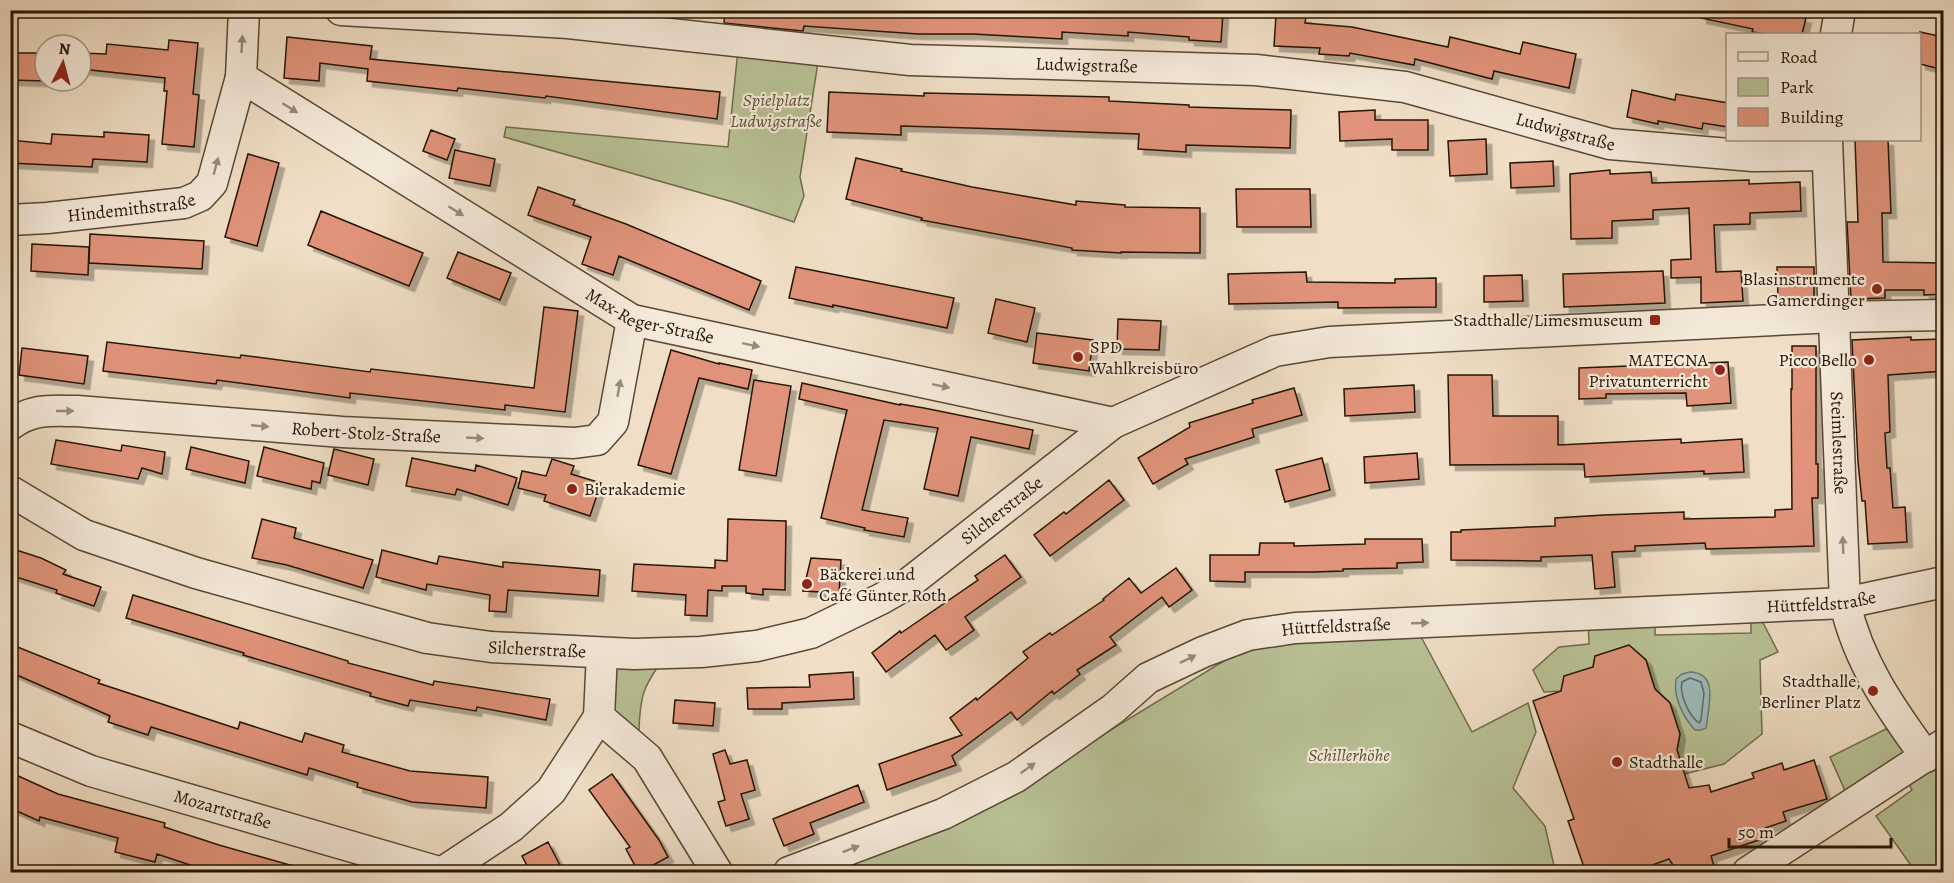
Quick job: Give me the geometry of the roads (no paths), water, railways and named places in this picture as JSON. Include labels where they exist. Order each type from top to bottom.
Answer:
[{"type":"street","name":"Hindemithstraße","points":[[10,220],[184,203],[200,196],[212,183],[241,77],[244,10]]},
{"type":"street","name":"Ludwigstraße","points":[[341,10],[568,23],[910,60],[1256,70],[1405,87],[1610,144],[1753,156],[1826,147]]},
{"type":"street","points":[[1836,33],[1840,10]]},
{"type":"street","name":"Max-Reger-Straße","points":[[241,77],[632,320],[1113,423]]},
{"type":"street","name":"Steimlestraße","points":[[1826,147],[1835,317],[1845,603],[1850,626],[1868,669],[1891,708],[1935,751]]},
{"type":"street","name":"Silcherstraße","points":[[10,490],[84,535],[196,573],[427,638],[491,646],[602,653],[678,653],[757,646],[811,633],[881,599],[909,583],[1113,423],[1275,351],[1329,342],[1835,317],[1944,315]]},
{"type":"street","name":"Robert-Stolz-Straße","points":[[10,425],[24,415],[42,411],[77,411],[342,432],[574,443],[597,440],[613,422],[632,320]]},
{"type":"street","name":"Hüttfeldstraße","points":[[789,873],[943,814],[1016,777],[1113,709],[1148,678],[1248,634],[1295,628],[1845,603],[1944,582]]},
{"type":"street","points":[[441,873],[511,827],[551,791],[598,717],[602,653]]},
{"type":"street","points":[[598,717],[647,758],[717,873]]},
{"type":"street","name":"Mozartstraße","points":[[10,737],[90,771],[441,873]]},
{"type":"street","points":[[1748,873],[1935,751]]},
{"type":"water","points":[[1690,672],[1705,678],[1710,690],[1706,728],[1701,730],[1695,730],[1687,719],[1676,693],[1676,679]]},
{"type":"place","name":"Blasinstrumente Gamerdinger","points":[[1877,289]]},
{"type":"place","name":"Stadthalle/Limesmuseum","points":[[1655,320]]},
{"type":"place","name":"SPD Wahlkreisbüro","points":[[1078,357]]},
{"type":"place","name":"Picco Bello","points":[[1869,360]]},
{"type":"place","name":"MATECNA Privatunterricht","points":[[1720,370]]},
{"type":"place","name":"Bierakademie","points":[[572,489]]},
{"type":"place","name":"Bäckerei und Café Günter Roth","points":[[807,584]]},
{"type":"place","name":"Stadthalle, Berliner Platz","points":[[1873,691]]},
{"type":"place","name":"Stadthalle","points":[[1617,762]]},
{"type":"park label","name":"Spielplatz Ludwigstraße","points":[[776,110]]},
{"type":"park label","name":"Schillerhöhe","points":[[1349,755]]}]
